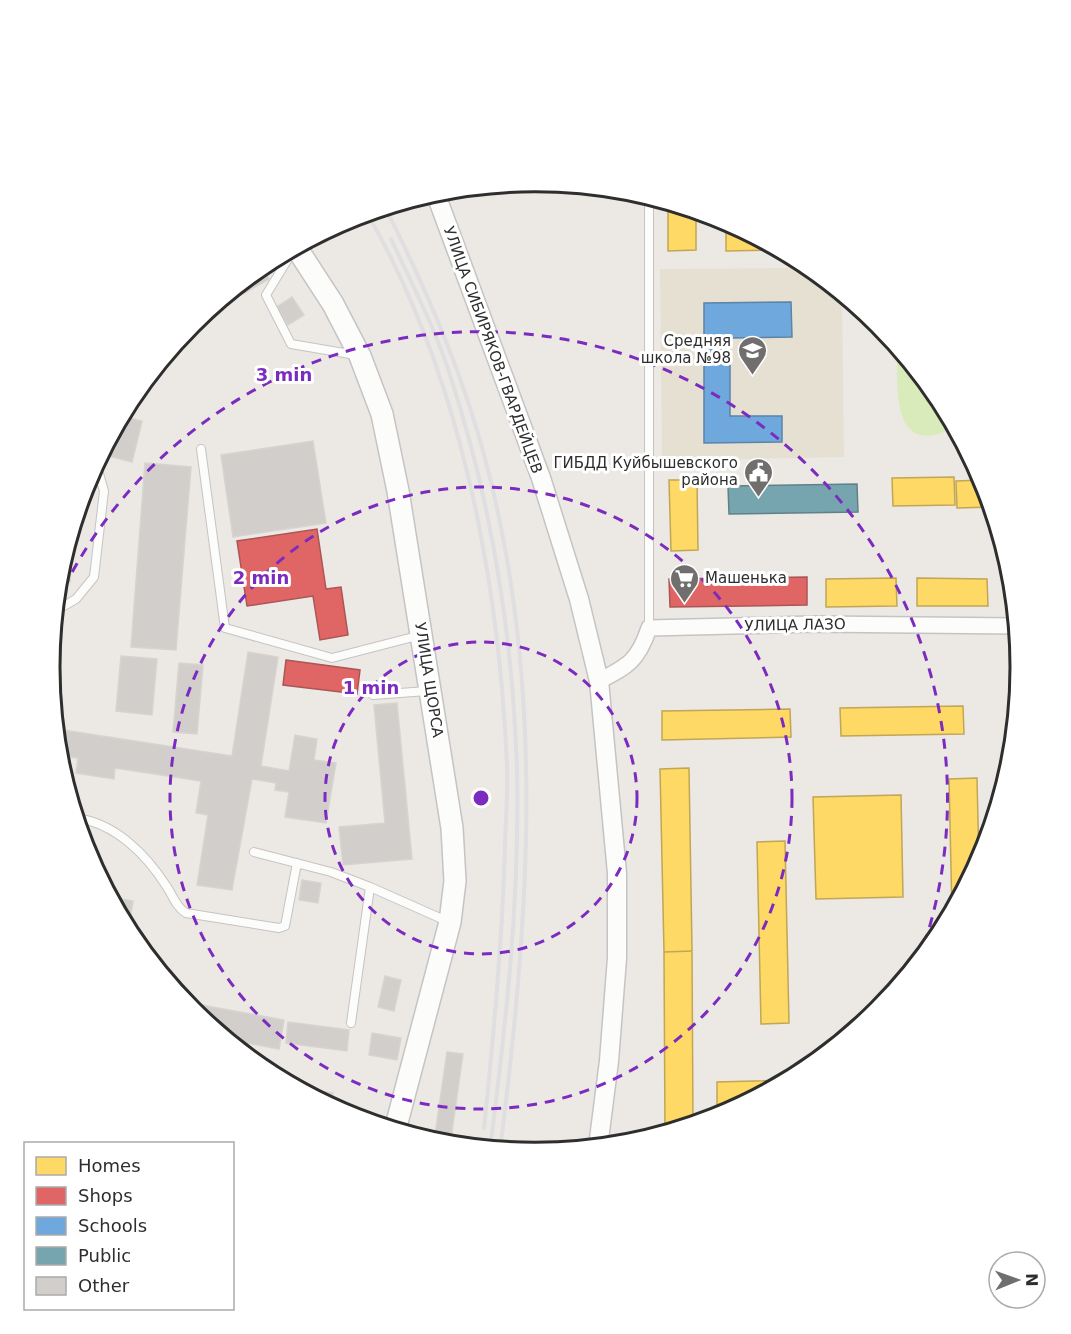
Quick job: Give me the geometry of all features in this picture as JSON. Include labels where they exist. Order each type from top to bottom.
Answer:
[{"type":"main road","name":"УЛИЦА ЩОРСА","points":[[300,254],[333,304],[360,356],[382,414],[398,490],[432,690],[452,828],[455,881],[450,922],[397,1121]]},
{"type":"street","name":"УЛИЦА СИБИРЯКОВ-ГВАРДЕЙЦЕВ","points":[[439,202],[541,478],[579,599],[599,681],[617,884],[616,958],[609,1061],[599,1138]]},
{"type":"street","name":"УЛИЦА ЛАЗО","points":[[649,628],[816,624],[1009,626]]},
{"type":"street","points":[[599,681],[630,665],[643,647],[649,628]]},
{"type":"lane","points":[[649,628],[650,206]]},
{"type":"lane","points":[[285,263],[266,295],[291,344],[360,356]]},
{"type":"lane","points":[[201,449],[225,628],[332,658],[422,635]]},
{"type":"lane","points":[[64,606],[76,599],[94,577],[104,491],[100,477]]},
{"type":"lane","points":[[373,695],[432,690]]},
{"type":"lane","points":[[85,820],[104,825],[140,851],[166,885],[180,909],[186,913],[279,928],[285,926],[297,863]]},
{"type":"lane","points":[[254,852],[330,872],[450,922]]},
{"type":"lane","points":[[351,1023],[370,887]]},
{"type":"shaded area","name":"Средняя школа №98","points":[[794,268],[842,304],[844,457],[662,461],[660,269]]},
{"type":"green space","points":[[897,358],[931,403],[948,430],[931,436],[917,434],[907,425],[901,412]]},
{"type":"building: Homes","points":[[668,211],[696,220],[696,250],[668,251]]},
{"type":"building: Homes","points":[[726,232],[764,250],[726,251]]},
{"type":"building: Homes","points":[[954,477],[955,505],[893,506],[892,478]]},
{"type":"building: Homes","points":[[669,480],[697,480],[698,550],[671,551]]},
{"type":"building: Homes","points":[[973,480],[983,507],[957,508],[956,481]]},
{"type":"building: Homes","points":[[896,578],[897,606],[826,607],[826,579]]},
{"type":"building: Homes","points":[[917,578],[987,579],[988,606],[917,606]]},
{"type":"building: Homes","points":[[963,706],[964,734],[841,736],[840,708]]},
{"type":"building: Homes","points":[[790,709],[791,737],[662,740],[662,711]]},
{"type":"building: Homes","points":[[689,768],[692,951],[664,952],[660,769]]},
{"type":"building: Homes","points":[[977,778],[978,840],[952,896],[949,779]]},
{"type":"building: Homes","points":[[901,795],[903,897],[816,899],[813,797]]},
{"type":"building: Homes","points":[[785,841],[789,1023],[761,1024],[757,842]]},
{"type":"building: Homes","points":[[692,951],[693,1115],[665,1124],[664,952]]},
{"type":"building: Homes","points":[[770,1081],[717,1106],[717,1082]]},
{"type":"building: Shops","points":[[317,529],[326,589],[341,587],[348,635],[320,640],[313,596],[247,606],[237,541]]},
{"type":"building: Shops","points":[[807,577],[807,605],[670,607],[669,579]]},
{"type":"building: Shops","points":[[286,660],[360,670],[357,694],[283,685]]},
{"type":"building: Schools","name":"Средняя школа №98","points":[[791,302],[792,337],[730,338],[730,416],[782,416],[782,442],[704,443],[704,303]]},
{"type":"building: Public","points":[[857,484],[858,512],[729,514],[728,486]]},
{"type":"building: Other","points":[[267,275],[269,279],[241,295],[246,290]]},
{"type":"building: Other","points":[[292,297],[304,315],[288,325],[277,307]]},
{"type":"building: Other","points":[[131,418],[142,421],[132,462],[109,456]]},
{"type":"building: Other","points":[[313,441],[326,523],[233,537],[221,455]]},
{"type":"building: Other","points":[[145,463],[191,467],[176,650],[131,647]]},
{"type":"building: Other","points":[[248,652],[278,657],[261,766],[289,771],[295,735],[317,739],[314,760],[336,763],[326,823],[285,817],[289,792],[275,790],[276,783],[252,779],[232,890],[197,885],[208,815],[196,813],[201,781],[115,768],[114,779],[76,773],[78,758],[68,757],[64,730],[232,756]]},
{"type":"building: Other","points":[[121,656],[157,659],[152,715],[116,711]]},
{"type":"building: Other","points":[[179,663],[203,665],[197,734],[173,732]]},
{"type":"building: Other","points":[[397,703],[412,859],[343,865],[339,827],[385,823],[374,705]]},
{"type":"building: Other","points":[[302,880],[321,883],[318,903],[299,900]]},
{"type":"building: Other","points":[[121,899],[133,901],[131,916]]},
{"type":"building: Other","points":[[385,976],[401,980],[394,1011],[378,1007]]},
{"type":"building: Other","points":[[201,1005],[284,1020],[279,1049],[244,1042]]},
{"type":"building: Other","points":[[288,1022],[349,1030],[347,1051],[286,1043]]},
{"type":"building: Other","points":[[372,1033],[401,1038],[397,1060],[369,1055]]},
{"type":"building: Other","points":[[447,1052],[463,1054],[452,1134],[436,1131]]},
{"type":"railway","points":[[389,215],[445,338],[480,439],[507,558],[518,642],[525,726],[524,896],[518,981],[501,1141]]},
{"type":"railway","points":[[371,221],[400,276],[427,342],[450,411],[469,481],[484,552],[495,624],[503,696],[507,794],[500,949],[484,1128]]},
{"type":"railway","points":[[391,239],[436,338],[464,420],[488,519],[511,670],[517,771],[516,866],[506,1008],[491,1140]]},
{"type":"place","name":"Средняя школа №98","points":[[752,376]]},
{"type":"place","name":"ГИБДД Куйбышевского района","points":[[759,498]]},
{"type":"place","name":"Машенька","points":[[684,604]]}]
